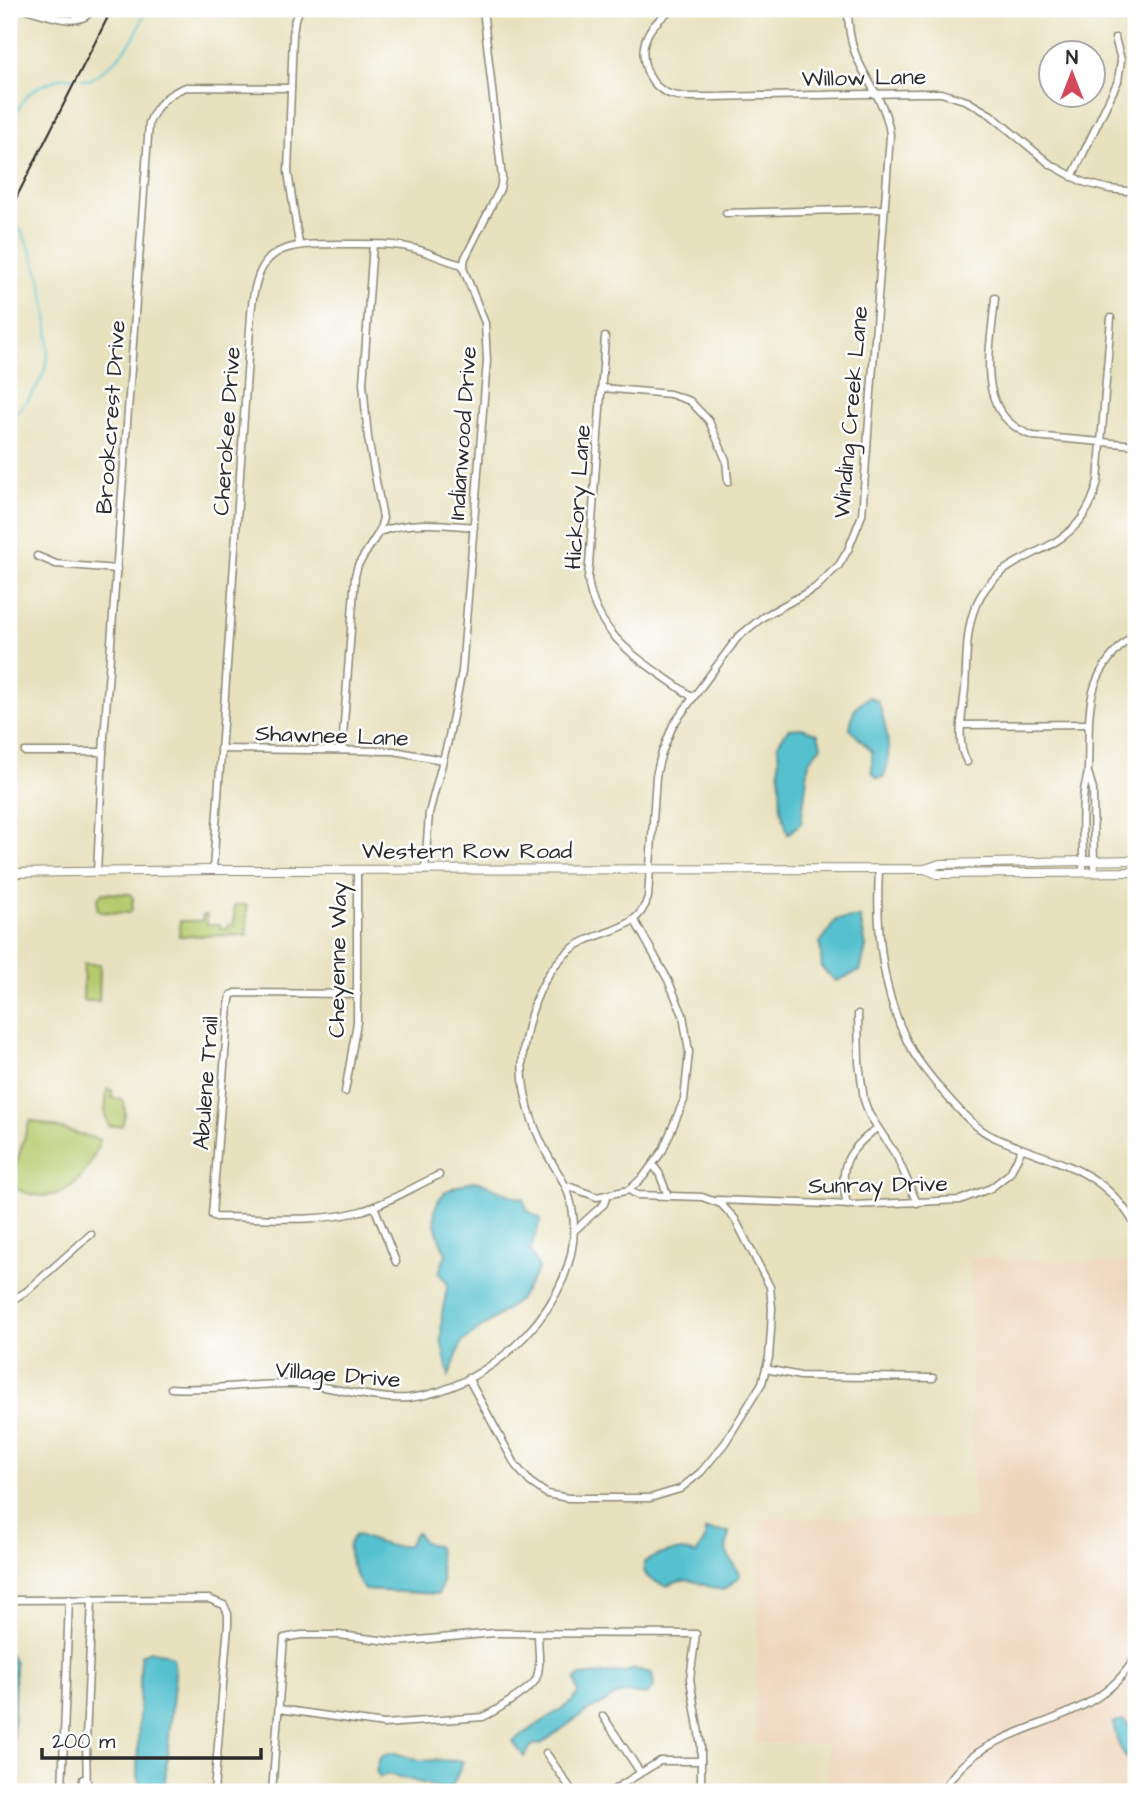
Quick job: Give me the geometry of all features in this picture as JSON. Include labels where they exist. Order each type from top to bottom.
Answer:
[{"type":"street","points":[[25,9],[79,20],[89,15],[92,9]]},
{"type":"street","points":[[301,9],[295,19],[288,172],[299,244],[408,247],[464,265],[500,190],[502,178],[483,9]]},
{"type":"street","name":"Willow Lane","points":[[671,9],[650,31],[643,51],[649,76],[668,93],[684,97],[941,93],[967,100],[1050,164],[1072,177],[1101,187],[1136,192]]},
{"type":"street","name":"Winding Creek Lane","points":[[649,871],[653,798],[661,755],[673,725],[727,650],[750,626],[815,588],[828,577],[848,551],[859,526],[867,456],[890,135],[886,113],[851,39],[848,9]]},
{"type":"street","points":[[1072,177],[1118,81],[1121,60],[1115,38]]},
{"type":"street","name":"Brookcrest Drive","points":[[97,872],[103,752],[149,123],[163,99],[186,87],[291,88]]},
{"type":"street","points":[[726,213],[885,209]]},
{"type":"street","name":"Cherokee Drive","points":[[213,870],[253,298],[256,282],[266,262],[279,251],[299,244]]},
{"type":"street","points":[[342,750],[355,576],[358,565],[379,532],[383,518],[368,438],[363,383],[373,244]]},
{"type":"street","name":"Indianwood Drive","points":[[425,870],[429,813],[462,671],[487,361],[486,328],[482,312],[466,278],[464,265]]},
{"type":"street","points":[[995,298],[989,380],[993,402],[1013,427],[1033,436],[1136,445]]},
{"type":"street","points":[[967,762],[961,748],[962,725],[970,628],[979,597],[1000,573],[1057,542],[1082,521],[1095,497],[1111,318]]},
{"type":"street","name":"Hickory Lane","points":[[605,337],[588,579],[592,601],[601,622],[619,643],[692,698]]},
{"type":"street","points":[[602,388],[670,394],[690,401],[709,421],[726,460],[728,482]]},
{"type":"street","points":[[379,532],[394,526],[415,523],[474,527]]},
{"type":"street","points":[[37,556],[56,564],[117,569]]},
{"type":"street","points":[[1083,873],[1088,860],[1093,790],[1088,773],[1089,703],[1098,677],[1109,658],[1136,633]]},
{"type":"street","points":[[962,725],[1088,724]]},
{"type":"street","name":"Shawnee Lane","points":[[220,749],[394,751],[442,760]]},
{"type":"street","points":[[25,752],[103,752]]},
{"type":"street","points":[[1088,860],[1094,873]]},
{"type":"street","name":"Western Row Road","points":[[9,873],[213,870],[925,869],[940,863],[1136,860]]},
{"type":"street","points":[[879,869],[881,958],[907,1041],[930,1075],[957,1109],[992,1137],[1093,1177],[1112,1192],[1136,1226]]},
{"type":"street","name":"Western Row Road","points":[[925,869],[937,874],[1136,872]]},
{"type":"street","name":"Cheyenne Way","points":[[345,1092],[356,1033],[357,870]]},
{"type":"street","points":[[568,1186],[592,1196],[607,1196],[629,1190],[653,1165],[671,1136],[684,1100],[689,1052],[687,1031],[678,999],[635,921],[645,908],[649,871]]},
{"type":"street","name":"Village Drive","points":[[171,1388],[194,1390],[303,1384],[405,1398],[437,1391],[468,1378],[521,1340],[539,1320],[564,1277],[574,1231],[568,1186],[547,1153],[526,1103],[522,1066],[527,1029],[539,993],[562,957],[579,944],[635,921]]},
{"type":"street","name":"Abulene Trail","points":[[358,993],[232,995],[229,1005],[213,1217],[330,1217],[374,1206]]},
{"type":"street","points":[[858,1014],[861,1084],[869,1114],[897,1157],[917,1203]]},
{"type":"street","points":[[847,1205],[842,1183],[849,1156],[867,1135],[877,1128]]},
{"type":"street","name":"Sunray Drive","points":[[629,1190],[637,1195],[847,1205],[960,1200],[991,1188],[1010,1173],[1022,1149]]},
{"type":"street","points":[[653,1165],[668,1196]]},
{"type":"street","points":[[396,1262],[374,1206],[439,1175]]},
{"type":"street","points":[[574,1231],[604,1204],[607,1196]]},
{"type":"street","points":[[468,1378],[516,1466],[538,1489],[547,1494],[568,1498],[634,1499],[670,1494],[701,1472],[725,1443],[762,1383],[766,1369],[772,1308],[768,1282],[736,1219],[725,1207],[712,1199]]},
{"type":"street","points":[[9,1302],[27,1291],[91,1234]]},
{"type":"street","points":[[766,1369],[800,1377],[933,1378]]},
{"type":"street","points":[[62,1792],[69,1599]]},
{"type":"street","points":[[84,1792],[92,1599]]},
{"type":"street","points":[[9,1600],[220,1601],[227,1609],[228,1625],[214,1792]]},
{"type":"street","points":[[272,1792],[284,1637],[340,1635],[397,1642],[494,1633],[696,1634],[690,1679],[701,1746],[701,1792]]},
{"type":"street","points":[[279,1709],[384,1724],[483,1717],[496,1711],[534,1682],[538,1670],[538,1635]]},
{"type":"street","points":[[942,1792],[967,1760],[985,1747],[1096,1700],[1116,1684],[1136,1656]]},
{"type":"street","points":[[603,1716],[640,1772]]},
{"type":"street","points":[[546,1753],[573,1792]]},
{"type":"street","points":[[610,1792],[660,1761],[701,1761]]},
{"type":"shaded area","points":[[970,1257],[1136,1263],[1136,1792],[827,1792],[827,1744],[755,1743],[761,1518],[973,1518]]},
{"type":"green space","points":[[102,893],[130,894],[133,898],[132,909],[129,913],[100,912],[97,908],[98,898]]},
{"type":"green space","points":[[234,905],[247,905],[247,935],[179,936],[180,921],[202,921],[203,915],[207,915],[207,925],[227,928],[228,925],[234,925]]},
{"type":"green space","points":[[84,964],[100,964],[99,1001],[83,1001]]},
{"type":"green space","points":[[107,1089],[112,1090],[112,1098],[124,1102],[122,1126],[109,1126],[105,1115]]},
{"type":"green space","points":[[30,1120],[100,1140],[85,1172],[69,1188],[59,1193],[35,1195],[9,1186]]},
{"type":"water","points":[[869,697],[878,701],[888,748],[884,777],[877,778],[872,772],[872,752],[850,729],[855,710]]},
{"type":"water","points":[[802,728],[818,734],[821,746],[809,761],[801,823],[788,834],[781,809],[778,744],[788,729]]},
{"type":"water","points":[[860,917],[866,947],[860,971],[836,981],[822,968],[820,943],[836,920]]},
{"type":"water","points":[[474,1181],[523,1199],[527,1210],[541,1219],[530,1251],[539,1268],[519,1300],[462,1342],[449,1376],[441,1339],[442,1313],[448,1284],[439,1273],[446,1254],[435,1221],[436,1205],[447,1191]]},
{"type":"water","points":[[705,1530],[729,1532],[726,1551],[740,1576],[724,1590],[691,1581],[667,1586],[647,1576],[644,1562],[656,1556],[675,1551],[696,1554],[705,1540]]},
{"type":"water","points":[[416,1532],[424,1542],[438,1547],[442,1583],[438,1594],[364,1590],[349,1555],[349,1544],[356,1534],[382,1544],[401,1546],[408,1545]]},
{"type":"water","points":[[150,1651],[165,1653],[173,1658],[175,1672],[164,1792],[143,1792],[137,1776],[141,1655]]},
{"type":"water","points":[[9,1654],[15,1663],[11,1792],[9,1792]]},
{"type":"water","points":[[634,1669],[652,1673],[654,1686],[647,1695],[624,1693],[613,1696],[541,1744],[532,1745],[524,1757],[513,1741],[573,1701],[578,1693],[575,1680],[579,1676]]},
{"type":"water","points":[[1123,1720],[1136,1731],[1136,1773],[1116,1736],[1114,1722]]},
{"type":"water","points":[[388,1753],[417,1760],[463,1761],[453,1785],[447,1790],[389,1774],[380,1777],[376,1771],[380,1758]]},
{"type":"waterway","points":[[82,79],[90,80],[125,50],[137,31],[145,9]]},
{"type":"waterway","points":[[9,139],[17,111],[32,91],[50,82],[72,78]]},
{"type":"waterway","points":[[9,419],[28,400],[42,377],[47,360],[48,340],[44,295],[38,272],[30,250],[11,218]]},
{"type":"waterway","points":[[9,618],[13,639],[9,653]]},
{"type":"railway","points":[[9,212],[112,9]]}]
